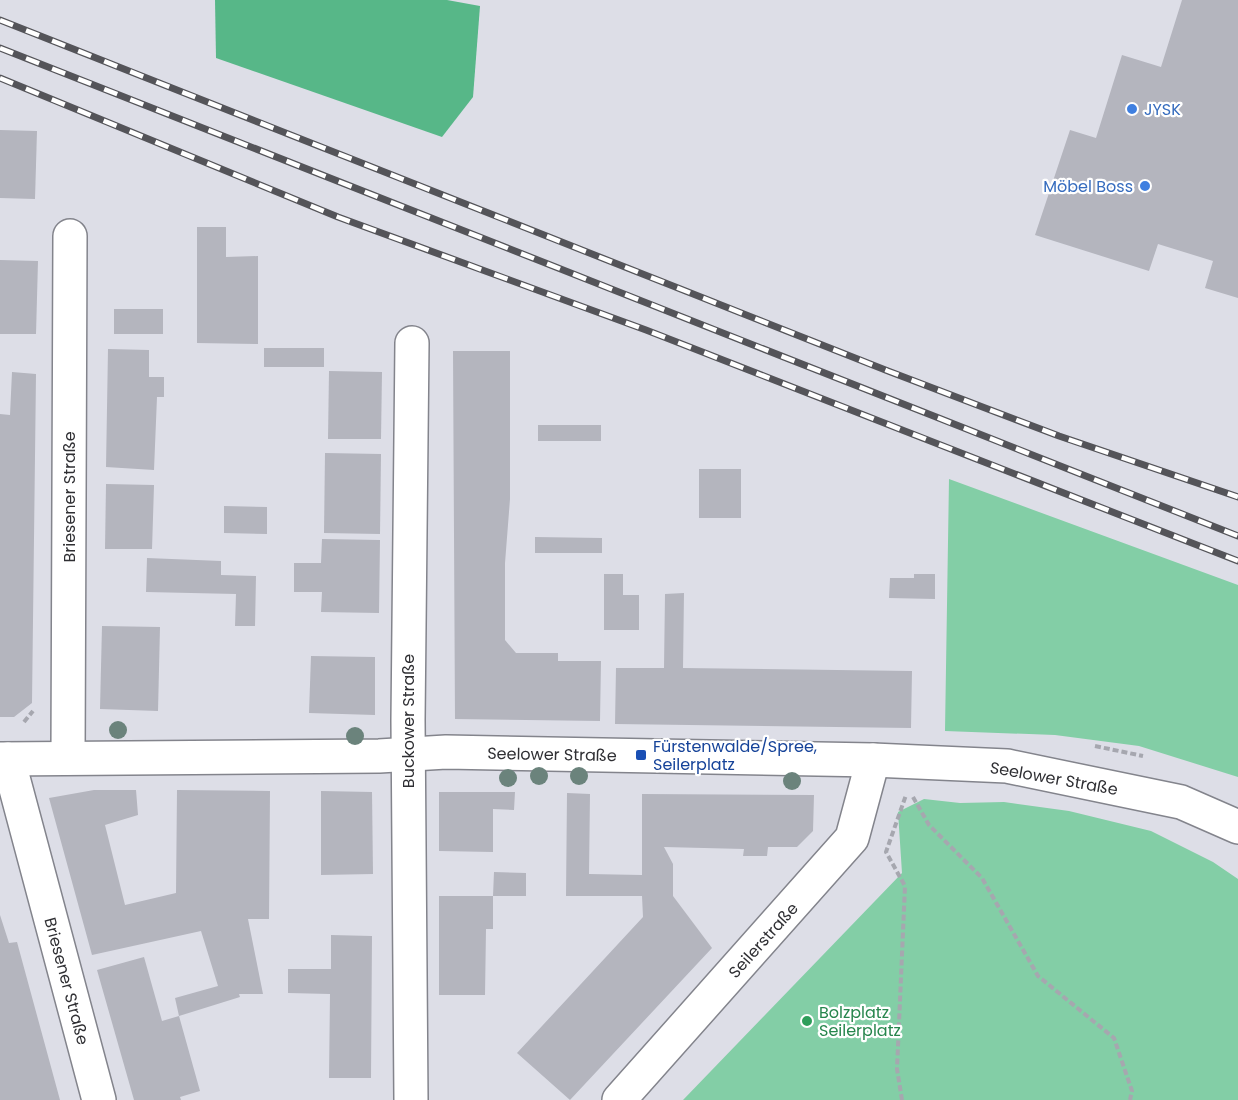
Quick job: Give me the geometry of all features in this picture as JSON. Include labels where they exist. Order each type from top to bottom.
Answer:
[{"type":"street","name":"Briesener Straße","points":[[68,758],[70,236]]},
{"type":"street","name":"Buckower Straße","points":[[411,1100],[408,754],[412,343]]},
{"type":"street","name":"Seelower Straße","points":[[4,759],[446,752],[873,760],[1017,768],[1181,802],[1238,827]]},
{"type":"street","name":"Briesener Straße","points":[[4,759],[99,1100]]},
{"type":"street","name":"Seilerstraße","points":[[619,1100],[852,838],[873,760]]},
{"type":"path","points":[[902,1100],[897,1069],[905,886],[886,852],[909,788],[929,825],[982,878],[1038,976],[1114,1038],[1132,1091],[1130,1100]]},
{"type":"green space","points":[[215,0],[447,0],[480,6],[473,97],[442,137],[216,58]]},
{"type":"green space","points":[[949,479],[1238,585],[1238,777],[1139,746],[1055,735],[945,731]]},
{"type":"green space","points":[[924,799],[960,803],[1004,802],[1069,811],[1151,831],[1213,862],[1238,879],[1238,1100],[683,1100],[902,873],[898,812]]},
{"type":"building","name":"Möbel Boss","points":[[1182,0],[1238,0],[1238,298],[1205,288],[1213,261],[1158,244],[1149,271],[1035,235],[1070,130],[1096,138],[1122,55],[1161,67]]},
{"type":"building","points":[[0,130],[37,131],[35,199],[0,198]]},
{"type":"building","points":[[197,227],[226,227],[226,257],[258,256],[258,344],[197,343]]},
{"type":"building","points":[[0,260],[38,261],[36,334],[0,334]]},
{"type":"building","points":[[114,309],[163,309],[163,334],[114,334]]},
{"type":"building","points":[[264,348],[324,348],[324,367],[264,367]]},
{"type":"building","points":[[108,349],[149,350],[149,377],[164,377],[164,397],[157,397],[154,470],[106,467]]},
{"type":"building","points":[[453,351],[510,351],[510,499],[505,563],[505,640],[516,653],[558,653],[558,661],[601,661],[600,721],[455,719]]},
{"type":"building","points":[[329,371],[382,372],[381,439],[328,439]]},
{"type":"building","points":[[12,372],[36,374],[32,703],[14,717],[0,717],[0,414],[10,415]]},
{"type":"building","points":[[538,425],[601,425],[601,441],[538,441]]},
{"type":"building","points":[[325,453],[381,454],[380,534],[324,533]]},
{"type":"building","points":[[699,469],[741,469],[741,518],[699,518]]},
{"type":"building","points":[[106,484],[154,485],[152,549],[105,549]]},
{"type":"building","points":[[224,506],[267,507],[267,534],[224,533]]},
{"type":"building","points":[[535,537],[602,538],[602,553],[535,553]]},
{"type":"building","points":[[322,539],[380,540],[379,613],[321,612],[322,592],[294,592],[294,563],[321,563]]},
{"type":"building","points":[[147,558],[221,561],[221,575],[256,576],[255,626],[235,626],[236,594],[146,592]]},
{"type":"building","points":[[604,574],[623,574],[623,595],[639,595],[639,630],[604,630]]},
{"type":"building","points":[[914,574],[935,574],[935,599],[889,598],[890,578],[914,578]]},
{"type":"building","points":[[684,593],[683,668],[912,671],[911,728],[615,724],[616,668],[664,668],[665,594]]},
{"type":"building","points":[[102,626],[160,627],[158,711],[100,709]]},
{"type":"building","points":[[311,656],[375,657],[375,715],[309,713]]},
{"type":"building","points":[[94,790],[136,790],[138,815],[105,825],[125,905],[176,893],[177,790],[270,791],[269,919],[248,919],[263,994],[239,994],[240,997],[179,1016],[175,998],[218,986],[201,931],[92,955],[49,798]]},
{"type":"building","points":[[321,791],[372,792],[373,874],[321,875]]},
{"type":"building","points":[[439,792],[515,792],[514,810],[493,809],[493,852],[439,851]]},
{"type":"building","points":[[567,793],[590,794],[589,874],[642,875],[642,794],[814,795],[813,831],[797,847],[768,847],[767,856],[743,856],[744,849],[664,847],[673,864],[673,896],[712,948],[570,1100],[517,1053],[643,917],[642,896],[566,896]]},
{"type":"building","points":[[494,872],[526,873],[526,896],[493,896]]},
{"type":"building","points":[[439,896],[493,896],[493,929],[486,929],[485,995],[439,995]]},
{"type":"building","points":[[0,915],[9,943],[17,942],[60,1100],[0,1100]]},
{"type":"building","points":[[331,935],[372,936],[371,1078],[329,1078],[330,994],[288,993],[288,969],[331,969]]},
{"type":"building","points":[[144,957],[162,1021],[179,1016],[200,1091],[180,1097],[181,1100],[134,1100],[97,970]]},
{"type":"railway","points":[[0,20],[888,371],[1059,436],[1238,497]]},
{"type":"railway","points":[[0,48],[1238,536]]},
{"type":"railway","points":[[0,78],[338,217],[646,330],[1238,561]]},
{"type":"place","name":"JYSK","points":[[1132,109]]},
{"type":"place","name":"Möbel Boss","points":[[1145,186]]},
{"type":"place","name":"Fürstenwalde/Spree, Seilerplatz","points":[[641,755]]},
{"type":"place","name":"Bolzplatz Seilerplatz","points":[[807,1021]]}]
